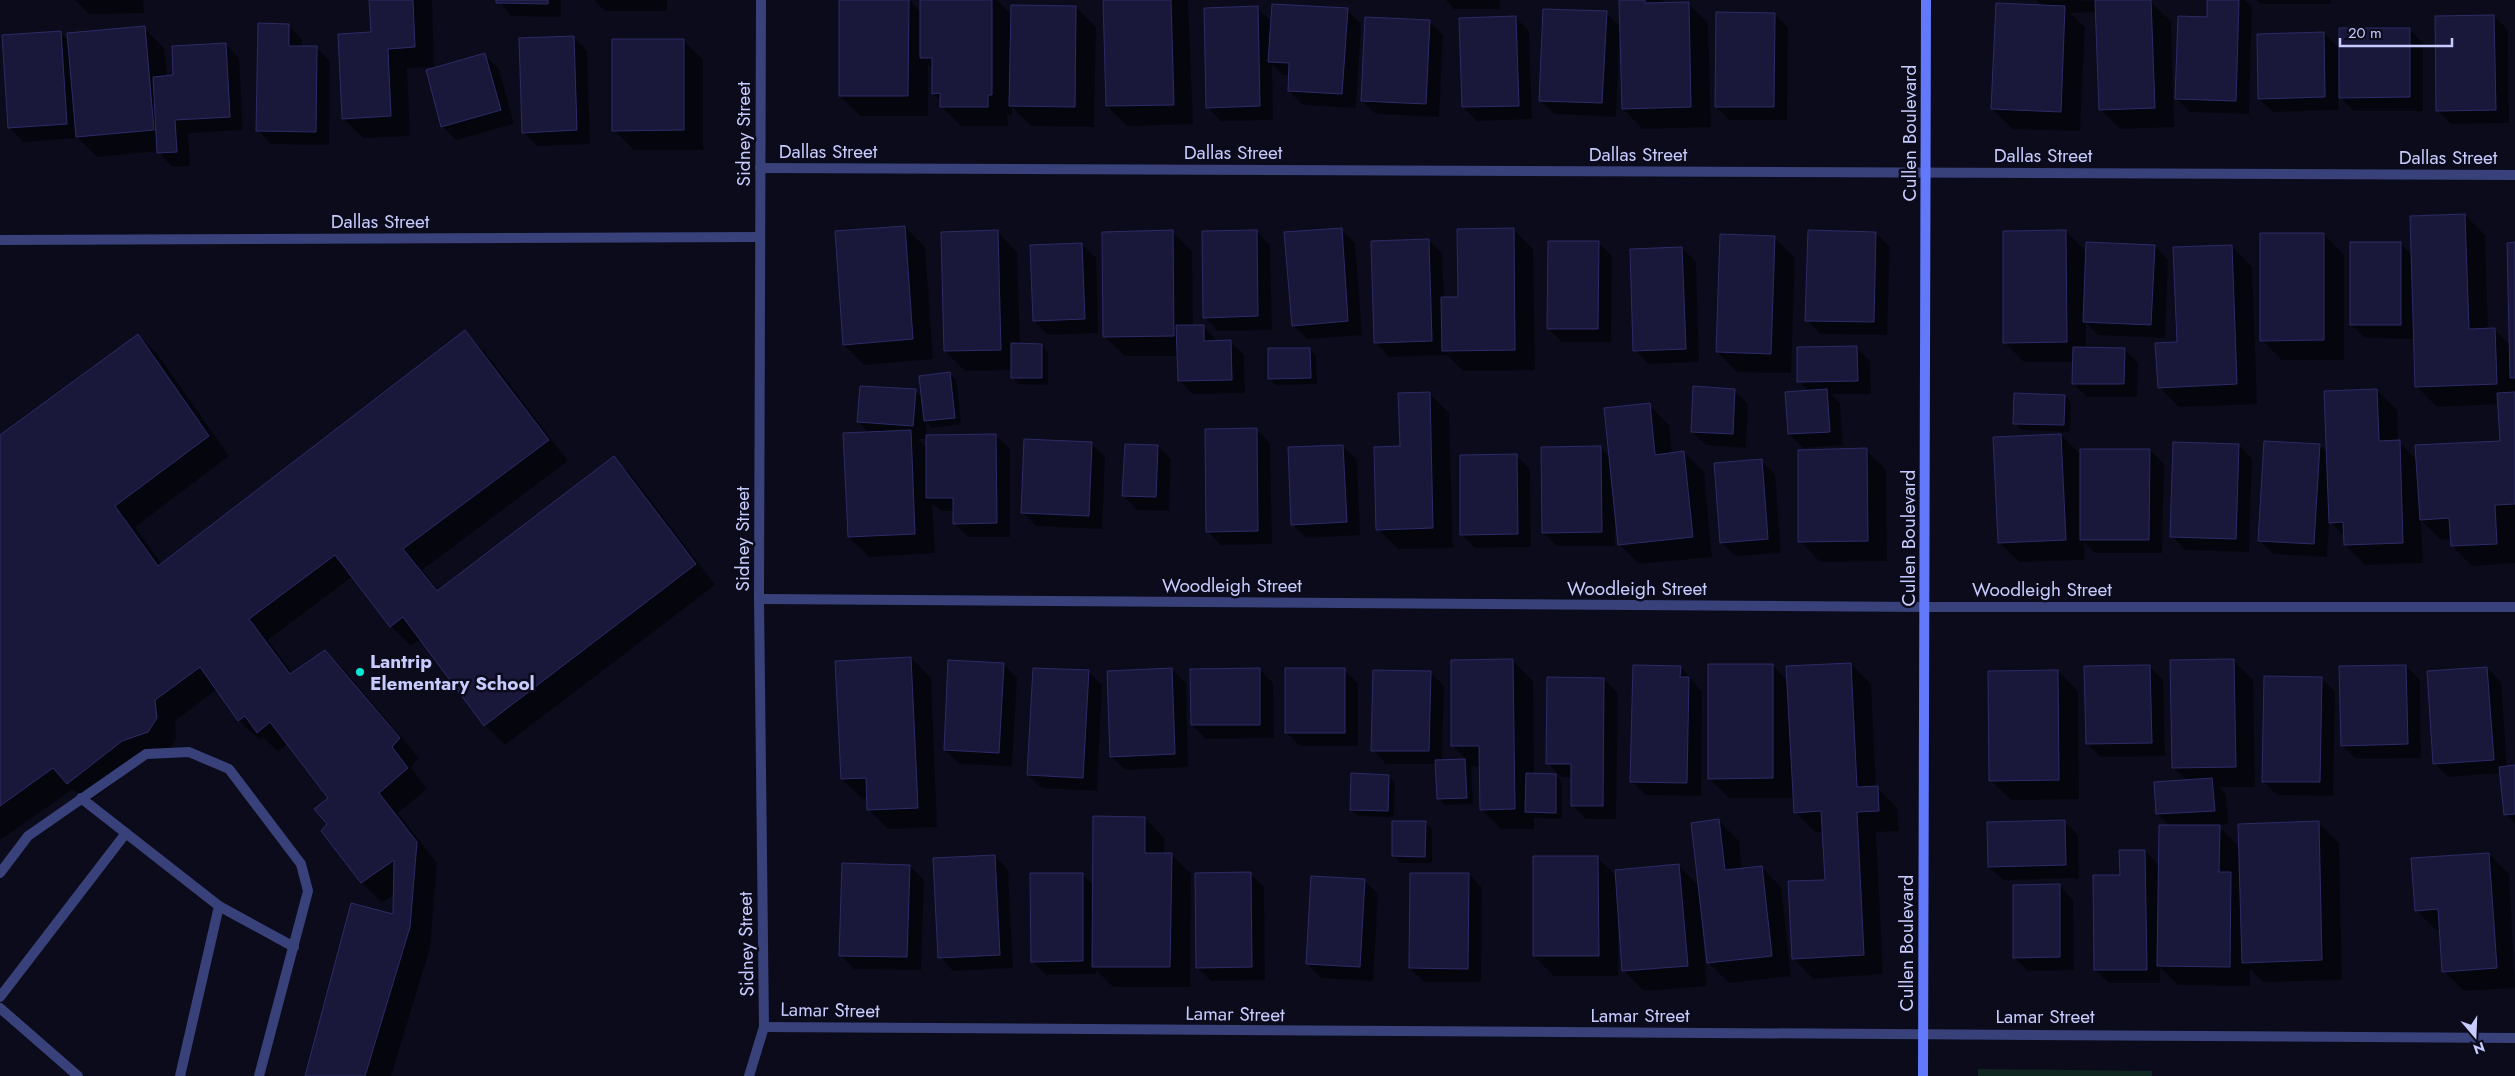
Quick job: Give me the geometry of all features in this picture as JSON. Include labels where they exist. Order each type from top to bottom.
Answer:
[{"type":"street","name":"Sidney Street","points":[[749,1076],[764,1027],[759,599],[761,0]]},
{"type":"street","name":"Cullen Boulevard","points":[[1923,1076],[1926,0]]},
{"type":"street","name":"Dallas Street","points":[[760,168],[2515,175]]},
{"type":"street","name":"Dallas Street","points":[[0,240],[760,237]]},
{"type":"street","name":"Woodleigh Street","points":[[759,599],[1925,607],[2515,607]]},
{"type":"street","points":[[0,873],[28,836],[146,754],[189,752],[229,769],[301,864],[308,891],[259,1076]]},
{"type":"street","points":[[82,798],[220,906],[294,947]]},
{"type":"street","points":[[0,997],[126,833]]},
{"type":"street","points":[[180,1076],[220,906]]},
{"type":"street","points":[[0,1008],[78,1076]]},
{"type":"street","name":"Lamar Street","points":[[764,1027],[1303,1032],[1924,1033],[2515,1038]]},
{"type":"green space","points":[[1978,1069],[2152,1071],[2152,1076],[1978,1076]]},
{"type":"building","points":[[369,0],[413,0],[415,47],[388,49],[391,116],[342,119],[338,34],[371,32]]},
{"type":"building","points":[[496,0],[548,0],[548,4],[496,3]]},
{"type":"building","points":[[839,0],[909,0],[908,96],[839,96]]},
{"type":"building","points":[[920,0],[992,0],[992,95],[988,95],[988,107],[940,107],[940,93],[932,94],[932,58],[920,58]]},
{"type":"building","points":[[1103,0],[1171,0],[1174,105],[1106,106]]},
{"type":"building","points":[[1619,0],[1645,0],[1645,3],[1689,2],[1691,107],[1622,109]]},
{"type":"building","points":[[2095,0],[2151,0],[2155,108],[2099,110]]},
{"type":"building","points":[[2207,0],[2239,0],[2236,101],[2175,99],[2178,16],[2207,17]]},
{"type":"building","points":[[1996,3],[2065,6],[2061,112],[1991,109]]},
{"type":"building","points":[[1272,4],[1348,8],[1342,94],[1288,91],[1289,63],[1268,62]]},
{"type":"building","points":[[1011,5],[1076,6],[1075,107],[1009,106]]},
{"type":"building","points":[[1258,6],[1260,106],[1206,108],[1204,8]]},
{"type":"building","points":[[1543,9],[1607,11],[1602,103],[1539,101]]},
{"type":"building","points":[[1716,12],[1775,13],[1774,107],[1715,107]]},
{"type":"building","points":[[2494,15],[2496,110],[2436,111],[2435,16]]},
{"type":"building","points":[[1516,16],[1519,106],[1462,107],[1459,18]]},
{"type":"building","points":[[1365,17],[1430,20],[1426,104],[1361,101]]},
{"type":"building","points":[[258,23],[289,24],[289,46],[317,46],[316,132],[256,131]]},
{"type":"building","points":[[145,26],[154,130],[76,137],[67,33]]},
{"type":"building","points":[[2339,28],[2410,28],[2410,97],[2339,98]]},
{"type":"building","points":[[61,31],[67,124],[8,128],[2,35]]},
{"type":"building","points":[[2324,32],[2325,97],[2258,99],[2257,34]]},
{"type":"building","points":[[574,36],[577,130],[522,133],[519,38]]},
{"type":"building","points":[[612,39],[684,39],[684,130],[612,131]]},
{"type":"building","points":[[226,43],[230,117],[175,120],[177,152],[157,153],[153,77],[173,75],[172,46]]},
{"type":"building","points":[[485,53],[501,110],[441,127],[426,70]]},
{"type":"building","points":[[2465,214],[2469,329],[2495,328],[2497,384],[2415,387],[2410,216]]},
{"type":"building","points":[[905,226],[913,339],[843,345],[835,231]]},
{"type":"building","points":[[1342,228],[1348,321],[1292,326],[1284,232]]},
{"type":"building","points":[[1514,228],[1515,350],[1442,351],[1441,297],[1458,297],[1457,229]]},
{"type":"building","points":[[998,230],[1001,350],[944,351],[941,232]]},
{"type":"building","points":[[1173,230],[1174,336],[1103,337],[1102,232]]},
{"type":"building","points":[[1257,230],[1258,316],[1203,318],[1202,231]]},
{"type":"building","points":[[1808,230],[1876,232],[1874,322],[1805,321]]},
{"type":"building","points":[[2066,230],[2067,342],[2003,343],[2003,231]]},
{"type":"building","points":[[2260,233],[2324,233],[2324,340],[2260,341]]},
{"type":"building","points":[[1720,234],[1775,236],[1771,354],[1716,352]]},
{"type":"building","points":[[1429,239],[1432,341],[1374,343],[1371,241]]},
{"type":"building","points":[[1548,241],[1599,241],[1598,329],[1547,329]]},
{"type":"building","points":[[2086,242],[2155,245],[2151,325],[2083,322]]},
{"type":"building","points":[[2350,242],[2401,242],[2401,325],[2350,325]]},
{"type":"building","points":[[2515,242],[2515,378],[2510,378],[2507,243]]},
{"type":"building","points":[[1082,243],[1085,319],[1033,321],[1030,245]]},
{"type":"building","points":[[2232,245],[2237,384],[2158,388],[2155,343],[2177,342],[2173,247]]},
{"type":"building","points":[[1682,247],[1686,349],[1633,351],[1630,249]]},
{"type":"building","points":[[1176,325],[1204,325],[1204,341],[1231,340],[1232,380],[1178,381]]},
{"type":"building","points":[[465,330],[549,440],[403,549],[437,591],[614,456],[696,564],[484,726],[403,617],[390,627],[335,555],[249,619],[290,674],[325,650],[400,738],[392,747],[408,768],[379,793],[417,842],[410,927],[365,1076],[305,1076],[351,903],[393,914],[394,860],[361,883],[321,831],[327,824],[314,809],[328,798],[270,722],[257,733],[245,716],[238,721],[200,667],[155,700],[157,718],[148,732],[122,741],[67,784],[53,768],[0,806],[0,435],[138,334],[209,436],[115,506],[158,566]]},
{"type":"building","points":[[1011,343],[1042,344],[1042,378],[1011,378]]},
{"type":"building","points":[[1857,346],[1858,381],[1797,382],[1797,347]]},
{"type":"building","points":[[2073,347],[2125,348],[2124,384],[2072,384]]},
{"type":"building","points":[[1268,348],[1310,348],[1311,378],[1268,379]]},
{"type":"building","points":[[950,372],[955,418],[924,421],[919,376]]},
{"type":"building","points":[[860,386],[916,389],[913,426],[857,422]]},
{"type":"building","points":[[1693,386],[1735,389],[1733,434],[1691,432]]},
{"type":"building","points":[[1827,389],[1830,432],[1788,434],[1785,392]]},
{"type":"building","points":[[2377,389],[2379,441],[2400,440],[2403,543],[2344,545],[2343,522],[2329,523],[2324,391]]},
{"type":"building","points":[[1430,392],[1433,528],[1376,530],[1374,447],[1400,446],[1398,393]]},
{"type":"building","points":[[2515,392],[2515,504],[2495,505],[2497,544],[2451,546],[2449,518],[2420,520],[2415,445],[2500,441],[2497,393]]},
{"type":"building","points":[[2014,393],[2065,395],[2064,425],[2013,424]]},
{"type":"building","points":[[1650,403],[1655,455],[1684,451],[1693,537],[1618,545],[1604,408]]},
{"type":"building","points":[[1257,428],[1258,531],[1206,532],[1205,429]]},
{"type":"building","points":[[911,430],[915,534],[848,537],[843,433]]},
{"type":"building","points":[[996,434],[997,523],[953,524],[953,498],[926,498],[926,435]]},
{"type":"building","points":[[2061,434],[2066,540],[1998,543],[1993,437]]},
{"type":"building","points":[[1024,439],[1092,442],[1089,516],[1021,513]]},
{"type":"building","points":[[2264,441],[2320,444],[2314,544],[2258,541]]},
{"type":"building","points":[[2173,442],[2239,444],[2236,539],[2170,537]]},
{"type":"building","points":[[1125,444],[1158,445],[1156,497],[1122,496]]},
{"type":"building","points":[[1343,445],[1347,522],[1291,525],[1288,447]]},
{"type":"building","points":[[1601,446],[1602,532],[1542,533],[1541,447]]},
{"type":"building","points":[[1867,448],[1868,541],[1798,542],[1798,450]]},
{"type":"building","points":[[2080,449],[2150,449],[2149,540],[2080,540]]},
{"type":"building","points":[[1517,454],[1518,534],[1460,535],[1460,455]]},
{"type":"building","points":[[1762,459],[1768,539],[1720,543],[1714,463]]},
{"type":"building","points":[[911,657],[918,808],[867,810],[866,778],[841,779],[835,661]]},
{"type":"building","points":[[1513,659],[1515,809],[1480,810],[1479,746],[1451,746],[1451,660]]},
{"type":"building","points":[[2234,659],[2236,767],[2172,768],[2170,660]]},
{"type":"building","points":[[948,660],[1004,663],[999,753],[944,750]]},
{"type":"building","points":[[1851,663],[1857,787],[1878,786],[1879,811],[1857,812],[1864,955],[1792,959],[1788,881],[1825,880],[1821,811],[1794,813],[1786,666]]},
{"type":"building","points":[[1708,664],[1773,664],[1773,778],[1708,779]]},
{"type":"building","points":[[1633,665],[1681,666],[1680,677],[1689,677],[1687,783],[1630,782]]},
{"type":"building","points":[[2150,665],[2152,743],[2086,744],[2084,666]]},
{"type":"building","points":[[2406,665],[2408,744],[2341,746],[2339,666]]},
{"type":"building","points":[[2487,667],[2494,760],[2433,764],[2427,671]]},
{"type":"building","points":[[1033,668],[1089,670],[1083,778],[1027,775]]},
{"type":"building","points":[[1172,668],[1175,754],[1110,757],[1107,671]]},
{"type":"building","points":[[1260,668],[1260,725],[1191,725],[1190,669]]},
{"type":"building","points":[[1285,668],[1345,668],[1345,733],[1285,733]]},
{"type":"building","points":[[1373,670],[1431,671],[1429,751],[1371,751]]},
{"type":"building","points":[[2058,670],[2059,780],[1989,781],[1988,671]]},
{"type":"building","points":[[2264,676],[2322,677],[2320,782],[2262,782]]},
{"type":"building","points":[[1547,677],[1604,678],[1603,806],[1571,806],[1571,764],[1546,764]]},
{"type":"building","points":[[1465,759],[1467,798],[1437,799],[1435,760]]},
{"type":"building","points":[[2515,765],[2515,814],[2504,815],[2499,767]]},
{"type":"building","points":[[1351,773],[1389,775],[1388,811],[1350,810]]},
{"type":"building","points":[[1526,773],[1556,774],[1556,813],[1525,812]]},
{"type":"building","points":[[2212,778],[2215,811],[2156,814],[2154,782]]},
{"type":"building","points":[[1093,816],[1145,817],[1145,853],[1172,853],[1170,967],[1092,967]]},
{"type":"building","points":[[1719,819],[1725,870],[1762,866],[1772,956],[1707,963],[1691,823]]},
{"type":"building","points":[[2065,820],[2066,865],[1988,867],[1987,822]]},
{"type":"building","points":[[1392,821],[1426,821],[1425,857],[1392,856]]},
{"type":"building","points":[[2319,821],[2322,960],[2242,963],[2238,824]]},
{"type":"building","points":[[2159,825],[2220,825],[2219,872],[2231,872],[2230,967],[2157,966]]},
{"type":"building","points":[[2119,850],[2145,850],[2147,970],[2094,970],[2093,875],[2120,875]]},
{"type":"building","points":[[2489,853],[2497,968],[2442,972],[2438,909],[2415,911],[2411,858]]},
{"type":"building","points":[[995,855],[1000,955],[938,958],[933,858]]},
{"type":"building","points":[[1533,856],[1598,856],[1599,956],[1533,956]]},
{"type":"building","points":[[842,863],[910,865],[907,957],[839,956]]},
{"type":"building","points":[[1679,864],[1688,966],[1622,971],[1615,870]]},
{"type":"building","points":[[1251,872],[1252,967],[1196,968],[1195,873]]},
{"type":"building","points":[[1030,873],[1083,873],[1083,961],[1031,962]]},
{"type":"building","points":[[1410,873],[1469,873],[1468,969],[1409,968]]},
{"type":"building","points":[[1311,876],[1365,879],[1360,967],[1306,964]]},
{"type":"building","points":[[2060,884],[2060,957],[2013,958],[2013,885]]},
{"type":"place","name":"Lantrip Elementary School","points":[[360,672]]}]
